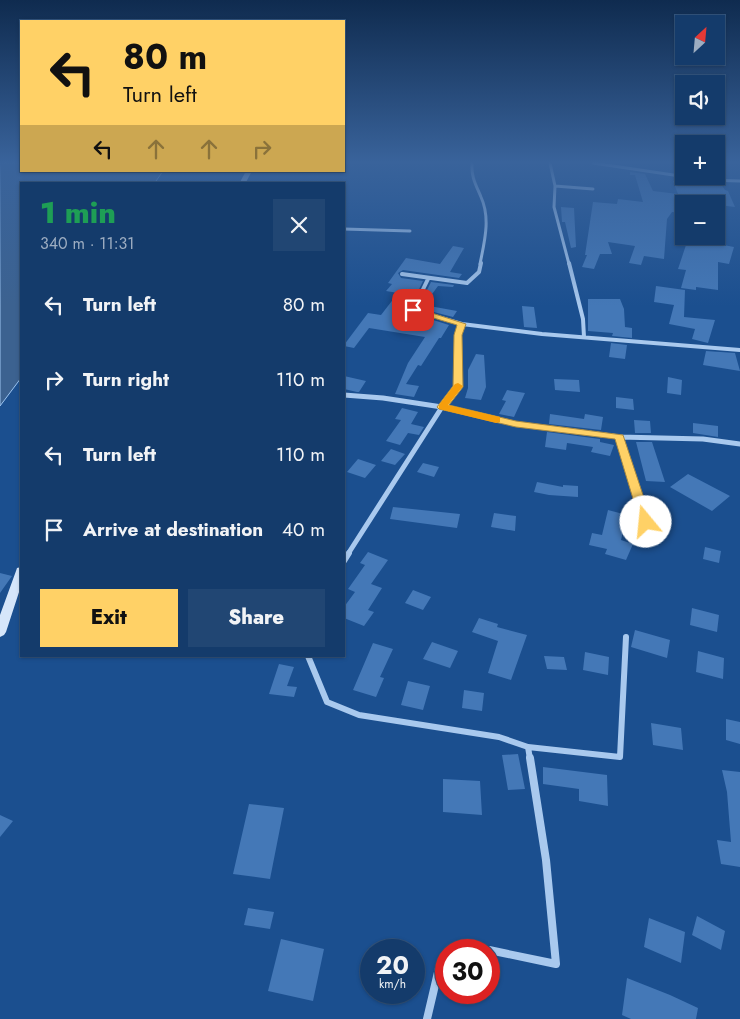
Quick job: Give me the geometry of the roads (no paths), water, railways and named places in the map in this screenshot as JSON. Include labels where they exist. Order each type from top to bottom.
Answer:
[{"type":"main road","points":[[0,632],[20,574]]},
{"type":"street","points":[[402,274],[467,283],[479,272],[487,229],[483,211]]},
{"type":"street","points":[[555,211],[584,320],[584,337]]},
{"type":"street","points":[[345,230],[410,231]]},
{"type":"street","points":[[428,279],[413,310],[462,324],[542,334],[740,350]]},
{"type":"street","points":[[345,558],[442,407],[458,387],[458,335],[462,324]]},
{"type":"street","points":[[345,395],[383,398],[442,407],[516,424],[620,437],[702,438],[740,444]]},
{"type":"street","points":[[620,437],[646,522]]},
{"type":"street","points":[[308,657],[327,702],[359,715],[499,737],[528,748],[620,758],[626,637]]},
{"type":"street","points":[[500,952],[556,964],[546,860],[528,748]]},
{"type":"street","points":[[427,1019],[435,985]]},
{"type":"water","points":[[0,211],[20,211],[20,379],[0,406]]}]
